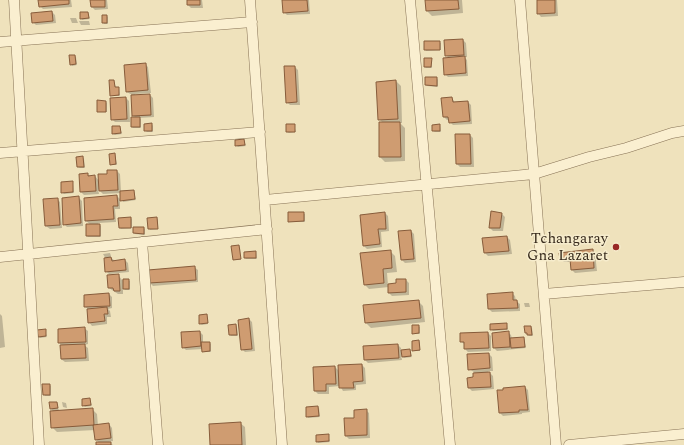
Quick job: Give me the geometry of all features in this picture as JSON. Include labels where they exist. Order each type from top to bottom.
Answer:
[{"type":"street","points":[[14,0],[39,445]]},
{"type":"street","points":[[250,0],[282,445]]},
{"type":"street","points":[[410,0],[450,445]]},
{"type":"street","points":[[520,0],[556,445]]},
{"type":"street","points":[[0,42],[252,22]]},
{"type":"street","points":[[265,200],[534,174],[684,131]]},
{"type":"street","points":[[0,153],[260,132]]},
{"type":"street","points":[[0,257],[267,229]]},
{"type":"street","points":[[142,242],[158,445]]},
{"type":"street","points":[[544,294],[684,282]]},
{"type":"street","points":[[569,445],[684,434]]},
{"type":"building","points":[[38,0],[69,0],[69,4],[39,7]]},
{"type":"building","points":[[90,0],[105,0],[105,7],[91,7]]},
{"type":"building","points":[[187,0],[200,0],[200,5],[187,5]]},
{"type":"building","points":[[282,0],[307,0],[308,11],[283,13]]},
{"type":"building","points":[[425,0],[458,0],[459,9],[426,11]]},
{"type":"building","points":[[537,0],[555,0],[555,13],[537,14]]},
{"type":"building","points":[[52,11],[53,21],[32,23],[31,13]]},
{"type":"building","points":[[80,12],[88,12],[89,18],[80,19]]},
{"type":"building","points":[[102,15],[107,15],[107,23],[102,23]]},
{"type":"building","points":[[463,39],[464,55],[445,56],[444,40]]},
{"type":"building","points":[[424,41],[440,41],[440,50],[424,50]]},
{"type":"building","points":[[69,55],[75,55],[76,64],[70,65]]},
{"type":"building","points":[[465,56],[466,73],[444,75],[443,58]]},
{"type":"building","points":[[424,58],[432,58],[431,67],[424,67]]},
{"type":"building","points":[[146,63],[148,90],[126,92],[124,65]]},
{"type":"building","points":[[284,66],[295,66],[297,102],[286,103]]},
{"type":"building","points":[[425,77],[437,77],[437,86],[425,85]]},
{"type":"building","points":[[109,80],[114,80],[115,87],[119,87],[119,95],[110,96]]},
{"type":"building","points":[[396,80],[398,119],[378,120],[376,82]]},
{"type":"building","points":[[150,94],[151,115],[132,116],[131,95]]},
{"type":"building","points":[[126,97],[127,119],[111,120],[110,98]]},
{"type":"building","points":[[452,97],[453,102],[468,101],[470,121],[449,123],[448,117],[443,117],[441,98]]},
{"type":"building","points":[[97,100],[106,101],[106,112],[97,112]]},
{"type":"building","points":[[131,117],[140,117],[140,127],[131,127]]},
{"type":"building","points":[[379,122],[400,122],[401,157],[379,157]]},
{"type":"building","points":[[152,123],[152,131],[144,131],[144,124]]},
{"type":"building","points":[[286,124],[295,124],[295,132],[286,132]]},
{"type":"building","points":[[440,124],[440,131],[432,131],[432,125]]},
{"type":"building","points":[[112,126],[120,126],[121,133],[112,134]]},
{"type":"building","points":[[455,134],[470,134],[471,164],[456,164]]},
{"type":"building","points":[[244,139],[245,145],[235,146],[235,140]]},
{"type":"building","points":[[115,153],[116,164],[110,165],[109,154]]},
{"type":"building","points":[[83,156],[84,167],[77,167],[76,157]]},
{"type":"building","points":[[107,170],[117,170],[118,190],[99,191],[98,174],[107,174]]},
{"type":"building","points":[[88,173],[88,176],[95,175],[96,191],[80,192],[79,174]]},
{"type":"building","points":[[73,181],[73,192],[61,193],[61,182]]},
{"type":"building","points":[[134,190],[135,199],[120,201],[120,191]]},
{"type":"building","points":[[117,195],[118,206],[113,206],[114,219],[85,221],[84,198]]},
{"type":"building","points":[[79,196],[81,223],[63,225],[62,198]]},
{"type":"building","points":[[58,198],[60,225],[45,226],[43,199]]},
{"type":"building","points":[[491,211],[502,213],[500,228],[489,228]]},
{"type":"building","points":[[288,212],[304,212],[304,221],[288,222]]},
{"type":"building","points":[[385,212],[386,229],[378,229],[380,244],[363,246],[360,215]]},
{"type":"building","points":[[131,217],[131,228],[119,228],[118,218]]},
{"type":"building","points":[[157,217],[158,229],[148,229],[147,218]]},
{"type":"building","points":[[86,224],[100,224],[100,236],[86,236]]},
{"type":"building","points":[[133,227],[144,227],[144,234],[133,233]]},
{"type":"building","points":[[411,230],[414,259],[401,260],[398,231]]},
{"type":"building","points":[[507,236],[509,251],[484,253],[482,238]]},
{"type":"building","points":[[239,245],[241,259],[233,260],[231,246]]},
{"type":"building","points":[[593,249],[594,268],[571,270],[570,259],[560,260],[559,253]]},
{"type":"building","points":[[391,250],[392,268],[383,269],[384,283],[364,285],[360,253]]},
{"type":"building","points":[[256,251],[256,258],[244,258],[244,252]]},
{"type":"building","points":[[111,257],[112,261],[125,259],[126,270],[105,272],[104,258]]},
{"type":"building","points":[[195,266],[196,280],[149,283],[148,270]]},
{"type":"building","points":[[119,274],[120,291],[114,291],[113,288],[108,288],[107,275]]},
{"type":"building","points":[[123,279],[129,279],[129,289],[123,289]]},
{"type":"building","points":[[396,279],[406,279],[406,292],[388,293],[388,284],[396,283]]},
{"type":"building","points":[[513,292],[513,300],[517,300],[518,308],[488,309],[487,294]]},
{"type":"building","points":[[109,293],[110,306],[84,307],[84,295]]},
{"type":"building","points":[[419,300],[421,318],[365,323],[363,305]]},
{"type":"building","points":[[107,307],[108,314],[104,314],[105,321],[88,323],[87,309]]},
{"type":"building","points":[[207,314],[208,323],[199,324],[199,315]]},
{"type":"building","points":[[249,318],[252,349],[241,350],[238,320]]},
{"type":"building","points":[[507,323],[507,329],[490,330],[490,324]]},
{"type":"building","points":[[236,324],[237,335],[229,335],[228,325]]},
{"type":"building","points":[[412,325],[419,325],[419,333],[412,334]]},
{"type":"building","points":[[524,326],[531,326],[532,335],[527,335],[527,333],[525,333]]},
{"type":"building","points":[[85,327],[86,342],[58,343],[58,329]]},
{"type":"building","points":[[46,329],[46,336],[38,337],[37,330]]},
{"type":"building","points":[[200,331],[201,346],[182,348],[181,332]]},
{"type":"building","points":[[509,331],[510,347],[493,348],[492,333]]},
{"type":"building","points":[[488,332],[489,348],[464,349],[464,342],[460,342],[460,333]]},
{"type":"building","points":[[524,337],[525,347],[511,348],[510,338]]},
{"type":"building","points":[[419,340],[420,350],[412,351],[412,341]]},
{"type":"building","points":[[201,342],[210,342],[210,351],[202,352]]},
{"type":"building","points":[[85,344],[86,358],[61,359],[60,345]]},
{"type":"building","points":[[398,344],[399,358],[364,360],[363,346]]},
{"type":"building","points":[[410,349],[411,356],[402,357],[401,350]]},
{"type":"building","points":[[489,353],[490,368],[468,370],[467,354]]},
{"type":"building","points":[[362,364],[363,381],[353,382],[354,388],[339,388],[338,365]]},
{"type":"building","points":[[335,366],[336,384],[326,384],[326,391],[314,391],[313,367]]},
{"type":"building","points":[[490,372],[491,387],[468,388],[467,378],[473,377],[473,373]]},
{"type":"building","points":[[42,384],[50,384],[50,395],[43,395]]},
{"type":"building","points":[[525,386],[528,410],[499,413],[497,390]]},
{"type":"building","points":[[90,398],[91,405],[82,406],[82,399]]},
{"type":"building","points":[[49,402],[57,402],[58,408],[50,409]]},
{"type":"building","points":[[318,406],[319,416],[306,417],[306,407]]},
{"type":"building","points":[[93,408],[94,425],[51,428],[50,411]]},
{"type":"building","points":[[367,409],[367,435],[345,436],[344,418],[354,418],[354,410]]},
{"type":"building","points":[[241,422],[242,445],[210,445],[209,424]]},
{"type":"building","points":[[109,423],[111,438],[95,440],[93,425]]},
{"type":"building","points":[[329,434],[329,441],[316,442],[316,435]]},
{"type":"building","points":[[96,442],[111,442],[111,445],[96,445]]},
{"type":"place","name":"Tchangaray Gna Lazaret","points":[[616,247]]}]
